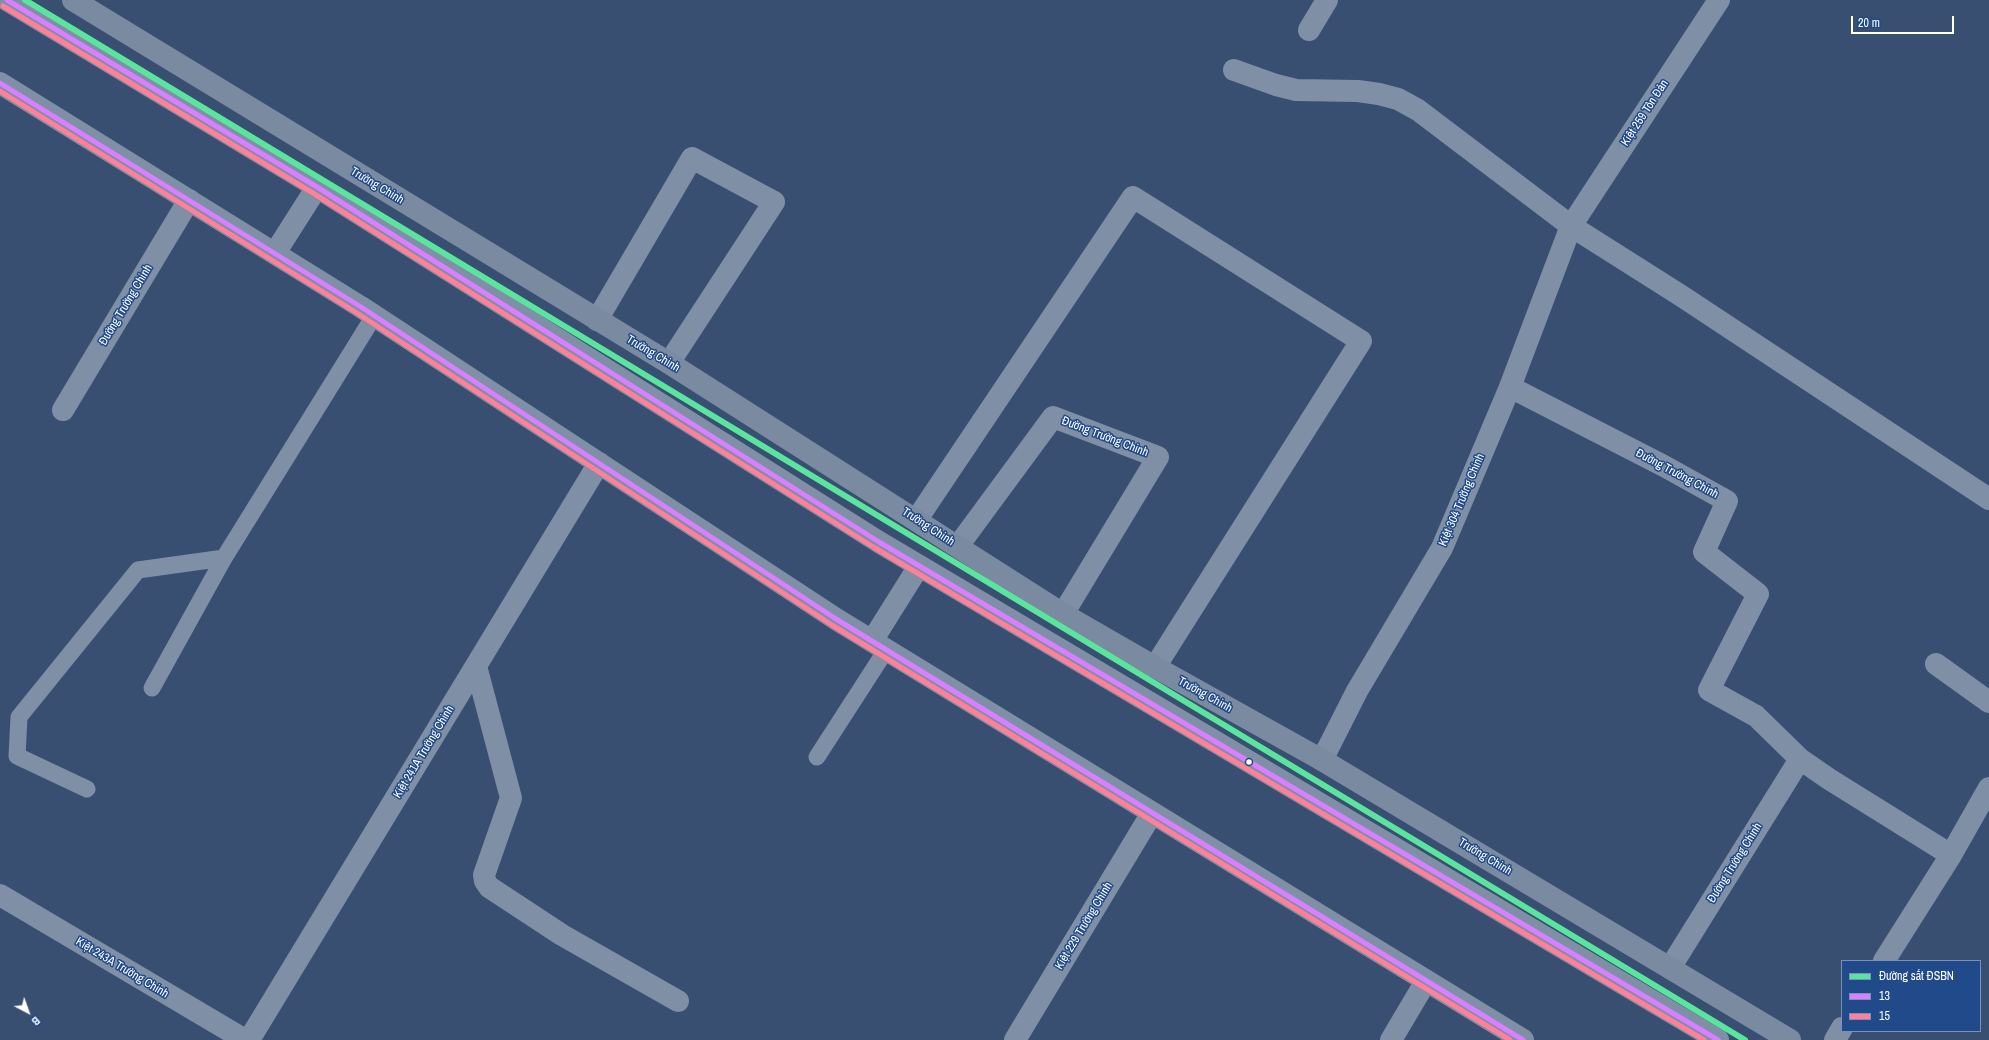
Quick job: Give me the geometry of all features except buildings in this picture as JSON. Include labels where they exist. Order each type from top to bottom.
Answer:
[{"type":"highway","points":[[7,0],[317,187],[919,566],[1704,1037]]},
{"type":"highway","points":[[0,82],[374,316],[879,646],[1523,1040]]},
{"type":"highway","points":[[275,253],[317,187]]},
{"type":"highway","points":[[879,646],[919,566]]},
{"type":"street","name":"Trường Chinh","points":[[73,0],[669,363],[917,519],[1064,614],[1156,668],[1322,760],[1790,1040]]},
{"type":"street","points":[[1309,30],[1327,0]]},
{"type":"street","name":"Kiệt 259 Tôn Đản","points":[[1572,226],[1719,0]]},
{"type":"street","points":[[1234,70],[1276,85],[1296,90],[1358,91],[1379,94],[1398,99],[1418,110],[1572,226],[1680,295],[1989,499]]},
{"type":"street","points":[[597,320],[692,158],[774,202],[669,363]]},
{"type":"street","points":[[917,519],[1133,197],[1361,341],[1156,668]]},
{"type":"street","name":"Đường Trường Chinh","points":[[63,410],[189,200]]},
{"type":"street","name":"Kiệt 304 Trường Chinh","points":[[1322,760],[1358,691],[1442,548],[1510,387],[1572,226]]},
{"type":"street","name":"Đường Trường Chinh","points":[[1510,387],[1664,466],[1728,501],[1704,552],[1758,594],[1709,690],[1756,716],[1800,759],[1829,779],[1951,855]]},
{"type":"street","name":"Đường Trường Chinh","points":[[958,546],[1053,417],[1158,457],[1064,614]]},
{"type":"street","name":"Kiệt 241A Trường Chinh","points":[[249,1040],[599,463]]},
{"type":"street","points":[[1936,664],[1989,702]]},
{"type":"street","points":[[476,666],[510,798],[484,875],[485,881],[489,887],[562,935],[678,1001]]},
{"type":"street","name":"Đường Trường Chinh","points":[[1670,968],[1800,759]]},
{"type":"street","points":[[1885,960],[1951,855],[1989,788]]},
{"type":"street","name":"Kiệt 229 Trường Chinh","points":[[1015,1040],[1152,812]]},
{"type":"street","name":"Kiệt 243A Trường Chinh","points":[[0,895],[245,1040]]},
{"type":"street","points":[[1391,1040],[1426,981]]},
{"type":"street","points":[[1834,1040],[1841,1030]]},
{"type":"lane","points":[[152,688],[224,558],[374,316]]},
{"type":"lane","points":[[87,789],[17,756],[19,717],[138,570],[224,558]]},
{"type":"lane","points":[[817,757],[879,646]]},
{"type":"rail line","name":"ĐSBN","points":[[25,0],[1745,1040]]},
{"type":"transit line","name":"13","points":[[7,0],[317,187],[879,542],[1718,1040]]},
{"type":"transit line","name":"15","points":[[3,6],[313,193],[875,548],[1704,1040]]},
{"type":"transit line","name":"13","points":[[0,83],[361,307],[836,619],[1523,1040]]},
{"type":"transit line","name":"15","points":[[0,91],[357,313],[832,625],[1510,1040]]}]
